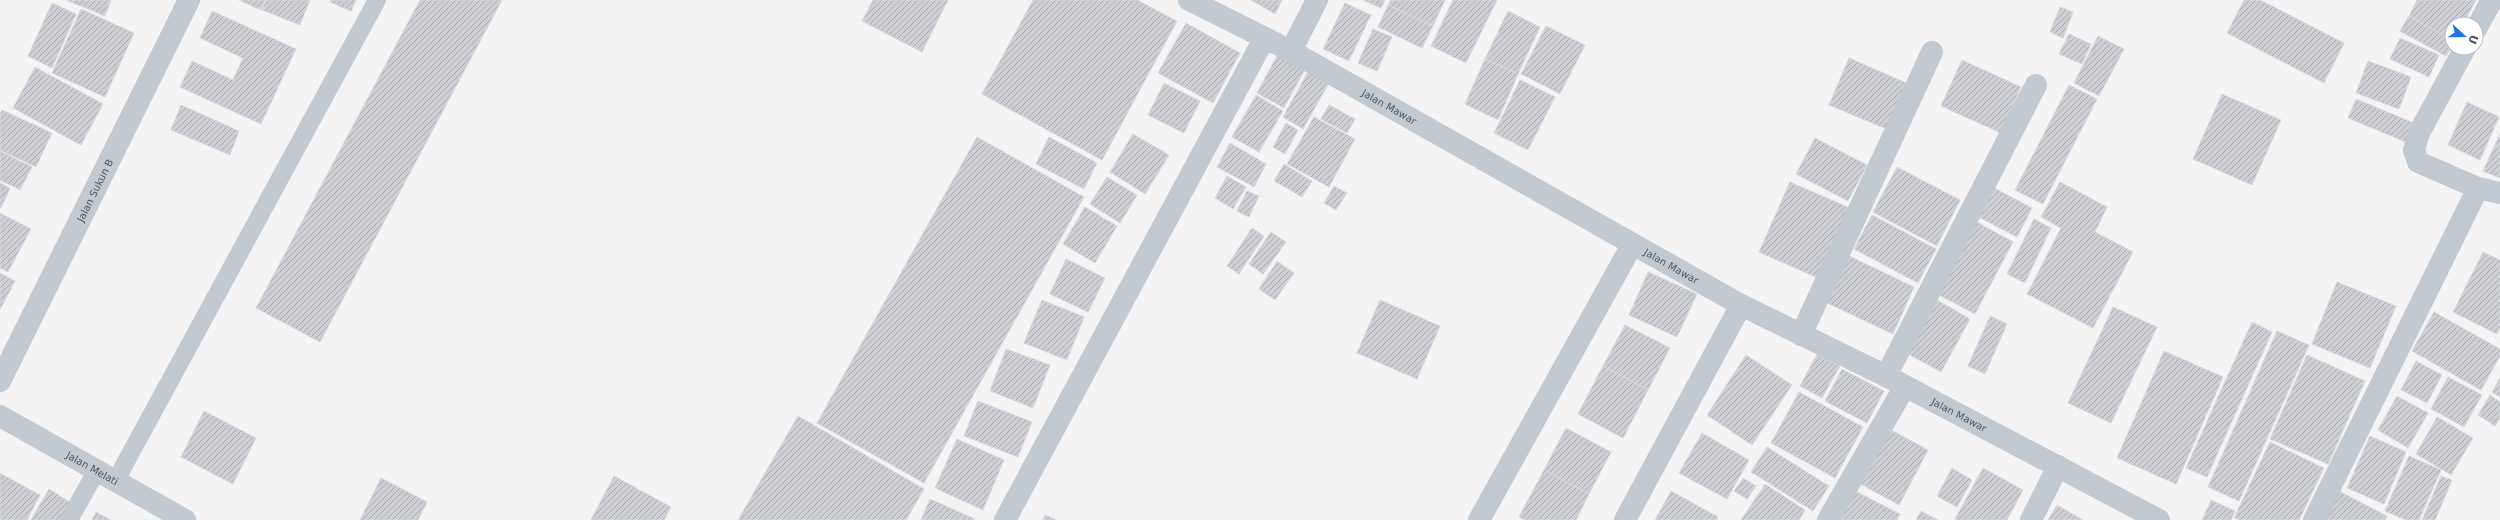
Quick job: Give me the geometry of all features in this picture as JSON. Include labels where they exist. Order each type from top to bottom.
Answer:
[{"type":"street","name":"Jalan Sukun B","points":[[0,381],[189,0]]},
{"type":"street","name":"Jalan Mawar","points":[[1189,0],[1290,52],[1741,305],[1896,381],[2159,520]]},
{"type":"street","points":[[1290,52],[1317,0]]},
{"type":"street","points":[[2483,16],[2492,0]]},
{"type":"street","points":[[1006,520],[1264,39]]},
{"type":"street","points":[[1801,335],[1932,52]]},
{"type":"street","points":[[2461,56],[2419,133],[2414,150],[2418,162],[2478,188],[2500,193]]},
{"type":"street","points":[[1828,520],[1896,381],[2036,85]]},
{"type":"street","points":[[2314,520],[2478,188]]},
{"type":"street","points":[[1479,520],[1632,245]]},
{"type":"street","points":[[1625,520],[1741,305]]},
{"type":"street","name":"Jalan Melati","points":[[0,416],[185,520]]},
{"type":"street","points":[[2031,520],[2058,466]]},
{"type":"lane","points":[[116,480],[377,0]]},
{"type":"lane","points":[[69,520],[97,470]]},
{"type":"building","points":[[66,0],[111,0],[105,16]]},
{"type":"building","points":[[239,0],[265,0],[261,10]]},
{"type":"building","points":[[266,0],[310,0],[300,25],[262,10]]},
{"type":"building","points":[[331,0],[356,0],[351,11],[330,2]]},
{"type":"building","points":[[420,0],[502,0],[320,342],[256,308]]},
{"type":"building","points":[[873,0],[948,0],[922,52],[862,21]]},
{"type":"building","points":[[1033,0],[1137,0],[1177,21],[1102,160],[982,94]]},
{"type":"building","points":[[1251,0],[1282,0],[1275,14]]},
{"type":"building","points":[[1363,0],[1385,0],[1381,8]]},
{"type":"building","points":[[1391,0],[1445,0],[1433,26],[1388,5]]},
{"type":"building","points":[[1453,0],[1497,0],[1466,63],[1431,46]]},
{"type":"building","points":[[2244,0],[2260,0],[2344,43],[2324,83],[2227,33]]},
{"type":"building","points":[[2417,0],[2476,0],[2467,16],[2444,16],[2444,36],[2409,16]]},
{"type":"building","points":[[52,3],[76,14],[52,68],[28,56]]},
{"type":"building","points":[[1345,3],[1371,15],[1349,61],[1323,49]]},
{"type":"building","points":[[1388,5],[1433,26],[1422,48],[1378,27]]},
{"type":"building","points":[[2060,7],[2073,12],[2063,38],[2050,32]]},
{"type":"building","points":[[81,9],[134,33],[105,97],[52,73]]},
{"type":"building","points":[[212,11],[296,49],[261,124],[180,87],[192,61],[233,80],[243,58],[200,38]]},
{"type":"building","points":[[1508,11],[1540,27],[1518,74],[1485,59]]},
{"type":"building","points":[[2409,16],[2444,36],[2444,55],[2400,31]]},
{"type":"building","points":[[1186,23],[1240,53],[1213,103],[1158,73]]},
{"type":"building","points":[[1546,26],[1585,45],[1560,94],[1521,74]]},
{"type":"building","points":[[1373,29],[1392,37],[1377,71],[1358,63]]},
{"type":"building","points":[[2069,34],[2091,44],[2082,64],[2059,54]]},
{"type":"building","points":[[2098,36],[2124,49],[2099,96],[2074,83]]},
{"type":"building","points":[[2400,38],[2439,55],[2429,77],[2390,59]]},
{"type":"building","points":[[1278,54],[1305,69],[1284,108],[1257,93]]},
{"type":"building","points":[[1849,58],[1911,85],[1891,131],[1829,105]]},
{"type":"building","points":[[1485,59],[1518,74],[1498,120],[1465,104]]},
{"type":"building","points":[[1962,60],[2021,87],[2001,133],[1941,106]]},
{"type":"building","points":[[2368,61],[2411,77],[2399,109],[2356,93]]},
{"type":"building","points":[[35,67],[103,104],[81,145],[13,108]]},
{"type":"building","points":[[1309,70],[1330,81],[1303,129],[1283,117]]},
{"type":"building","points":[[1520,80],[1555,97],[1528,150],[1494,133]]},
{"type":"building","points":[[1164,83],[1200,101],[1184,133],[1148,115]]},
{"type":"building","points":[[2069,85],[2097,99],[2043,204],[2015,190]]},
{"type":"building","points":[[2222,94],[2281,120],[2252,185],[2193,159]]},
{"type":"building","points":[[1256,95],[1283,111],[1259,152],[1232,137]]},
{"type":"building","points":[[2356,99],[2414,123],[2406,142],[2348,118]]},
{"type":"building","points":[[2467,102],[2499,117],[2480,160],[2448,145]]},
{"type":"building","points":[[181,105],[239,131],[230,155],[171,130]]},
{"type":"building","points":[[1329,105],[1355,119],[1347,133],[1321,119]]},
{"type":"building","points":[[2,110],[52,133],[36,167],[0,150],[0,114]]},
{"type":"building","points":[[1314,117],[1355,139],[1329,187],[1287,164]]},
{"type":"building","points":[[1286,123],[1298,130],[1285,154],[1273,147]]},
{"type":"building","points":[[1133,134],[1169,155],[1145,194],[1110,172]]},
{"type":"building","points":[[2500,134],[2500,178],[2483,171]]},
{"type":"building","points":[[977,137],[1084,197],[924,483],[817,423]]},
{"type":"building","points":[[1049,137],[1097,163],[1084,189],[1036,164]]},
{"type":"building","points":[[1815,138],[1867,165],[1848,201],[1796,174]]},
{"type":"building","points":[[1230,143],[1266,164],[1254,187],[1217,167]]},
{"type":"building","points":[[0,151],[32,167],[20,190],[0,180]]},
{"type":"building","points":[[1284,164],[1312,181],[1302,197],[1274,181]]},
{"type":"building","points":[[1897,167],[1960,200],[1937,246],[1873,212]]},
{"type":"building","points":[[1227,176],[1246,187],[1233,209],[1215,198]]},
{"type":"building","points":[[1107,177],[1137,195],[1120,223],[1090,204]]},
{"type":"building","points":[[1790,182],[1852,209],[1820,279],[1759,252]]},
{"type":"building","points":[[2060,182],[2107,207],[2095,232],[2133,252],[2093,328],[2027,294],[2061,228],[2041,217]]},
{"type":"building","points":[[0,183],[10,188],[1,208],[0,207]]},
{"type":"building","points":[[1334,186],[1347,193],[1336,210],[1324,203]]},
{"type":"building","points":[[1990,186],[2032,208],[2017,237],[1975,215]]},
{"type":"building","points":[[1247,191],[1259,196],[1249,217],[1237,211]]},
{"type":"building","points":[[1085,207],[1117,226],[1095,263],[1063,244]]},
{"type":"building","points":[[0,213],[31,229],[8,272],[0,268]]},
{"type":"building","points":[[1872,215],[1936,249],[1918,283],[1854,249]]},
{"type":"building","points":[[2034,219],[2051,228],[2025,283],[2007,274]]},
{"type":"building","points":[[1973,220],[2013,242],[1975,314],[1935,293]]},
{"type":"building","points":[[1252,228],[1264,236],[1239,274],[1227,266]]},
{"type":"building","points":[[1271,232],[1286,242],[1263,274],[1249,264]]},
{"type":"building","points":[[2483,252],[2500,260],[2500,328],[2497,334],[2453,312]]},
{"type":"building","points":[[1845,254],[1914,287],[1893,334],[1823,301]]},
{"type":"building","points":[[1066,259],[1105,278],[1088,312],[1050,294]]},
{"type":"building","points":[[1277,261],[1294,273],[1275,300],[1259,289]]},
{"type":"building","points":[[1648,272],[1697,294],[1677,337],[1629,315]]},
{"type":"building","points":[[0,273],[15,281],[0,310]]},
{"type":"building","points":[[2337,282],[2396,306],[2370,368],[2312,344]]},
{"type":"building","points":[[1042,300],[1084,317],[1067,360],[1024,343]]},
{"type":"building","points":[[1380,300],[1440,326],[1417,379],[1357,353]]},
{"type":"building","points":[[1937,300],[1970,319],[1941,372],[1908,354]]},
{"type":"building","points":[[2113,307],[2157,327],[2111,423],[2068,403]]},
{"type":"building","points":[[2434,312],[2500,349],[2500,356],[2481,390],[2412,351]]},
{"type":"building","points":[[1990,316],[2007,324],[1985,374],[1968,366]]},
{"type":"building","points":[[2252,322],[2272,332],[2207,477],[2186,468]]},
{"type":"building","points":[[1625,325],[1670,348],[1648,390],[1603,366]]},
{"type":"building","points":[[2277,331],[2309,345],[2239,501],[2208,487]]},
{"type":"building","points":[[1006,349],[1050,365],[1033,408],[990,391]]},
{"type":"building","points":[[2164,351],[2223,377],[2176,484],[2117,458]]},
{"type":"building","points":[[1817,354],[1840,366],[1822,398],[1800,386]]},
{"type":"building","points":[[1746,355],[1792,385],[1752,445],[1707,415]]},
{"type":"building","points":[[2307,355],[2365,381],[2328,464],[2270,439]]},
{"type":"building","points":[[2416,361],[2442,375],[2427,403],[2401,390]]},
{"type":"building","points":[[1603,366],[1648,390],[1623,438],[1578,414]]},
{"type":"building","points":[[1842,369],[1884,391],[1867,423],[1825,401]]},
{"type":"building","points":[[2448,377],[2482,395],[2464,427],[2431,409]]},
{"type":"building","points":[[2500,378],[2500,397],[2492,392]]},
{"type":"building","points":[[1799,392],[1863,427],[1835,478],[1771,443]]},
{"type":"building","points":[[2490,395],[2500,402],[2500,418],[2495,426],[2478,415]]},
{"type":"building","points":[[2397,396],[2428,413],[2408,448],[2378,430]]},
{"type":"building","points":[[978,401],[1032,422],[1018,457],[964,436]]},
{"type":"building","points":[[204,411],[256,438],[233,484],[181,457]]},
{"type":"building","points":[[798,416],[924,489],[906,520],[738,520]]},
{"type":"building","points":[[2437,417],[2473,438],[2451,475],[2416,454]]},
{"type":"building","points":[[1884,426],[1928,450],[1899,505],[1855,481]]},
{"type":"building","points":[[1566,428],[1611,452],[1589,494],[1544,470]]},
{"type":"building","points":[[1702,433],[1749,460],[1727,499],[1679,473]]},
{"type":"building","points":[[2370,436],[2406,452],[2384,504],[2347,488]]},
{"type":"building","points":[[957,439],[1004,460],[983,510],[935,488]]},
{"type":"building","points":[[2270,442],[2324,468],[2299,520],[2240,520],[2234,518]]},
{"type":"building","points":[[1767,447],[1829,486],[1813,511],[1751,472]]},
{"type":"building","points":[[2409,456],[2441,470],[2419,520],[2406,520],[2385,511]]},
{"type":"building","points":[[1952,468],[1972,480],[1957,507],[1937,496]]},
{"type":"building","points":[[1983,468],[2023,490],[2007,520],[1955,519]]},
{"type":"building","points":[[1544,470],[1589,494],[1576,520],[1524,520],[1519,517]]},
{"type":"building","points":[[0,473],[40,495],[27,520],[0,520]]},
{"type":"building","points":[[614,476],[671,507],[664,520],[591,520]]},
{"type":"building","points":[[2441,476],[2452,480],[2435,520],[2422,520]]},
{"type":"building","points":[[381,478],[427,502],[418,520],[360,520]]},
{"type":"building","points":[[1743,478],[1756,486],[1747,499],[1734,491]]},
{"type":"building","points":[[1765,484],[1805,510],[1799,520],[1741,520]]},
{"type":"building","points":[[1849,488],[1900,514],[1897,520],[1832,520]]},
{"type":"building","points":[[49,489],[71,503],[61,520],[31,520]]},
{"type":"building","points":[[2337,490],[2387,516],[2385,520],[2322,520]]},
{"type":"building","points":[[1671,491],[1718,517],[1717,520],[1655,520]]},
{"type":"building","points":[[930,499],[975,519],[921,520]]},
{"type":"building","points":[[2211,500],[2235,511],[2231,520],[2202,520]]},
{"type":"building","points":[[2057,505],[2083,520],[2048,520]]},
{"type":"building","points":[[1921,511],[1938,520],[1916,520]]},
{"type":"building","points":[[96,512],[111,520],[92,520]]},
{"type":"building","points":[[1045,515],[1057,520],[1043,520]]}]
